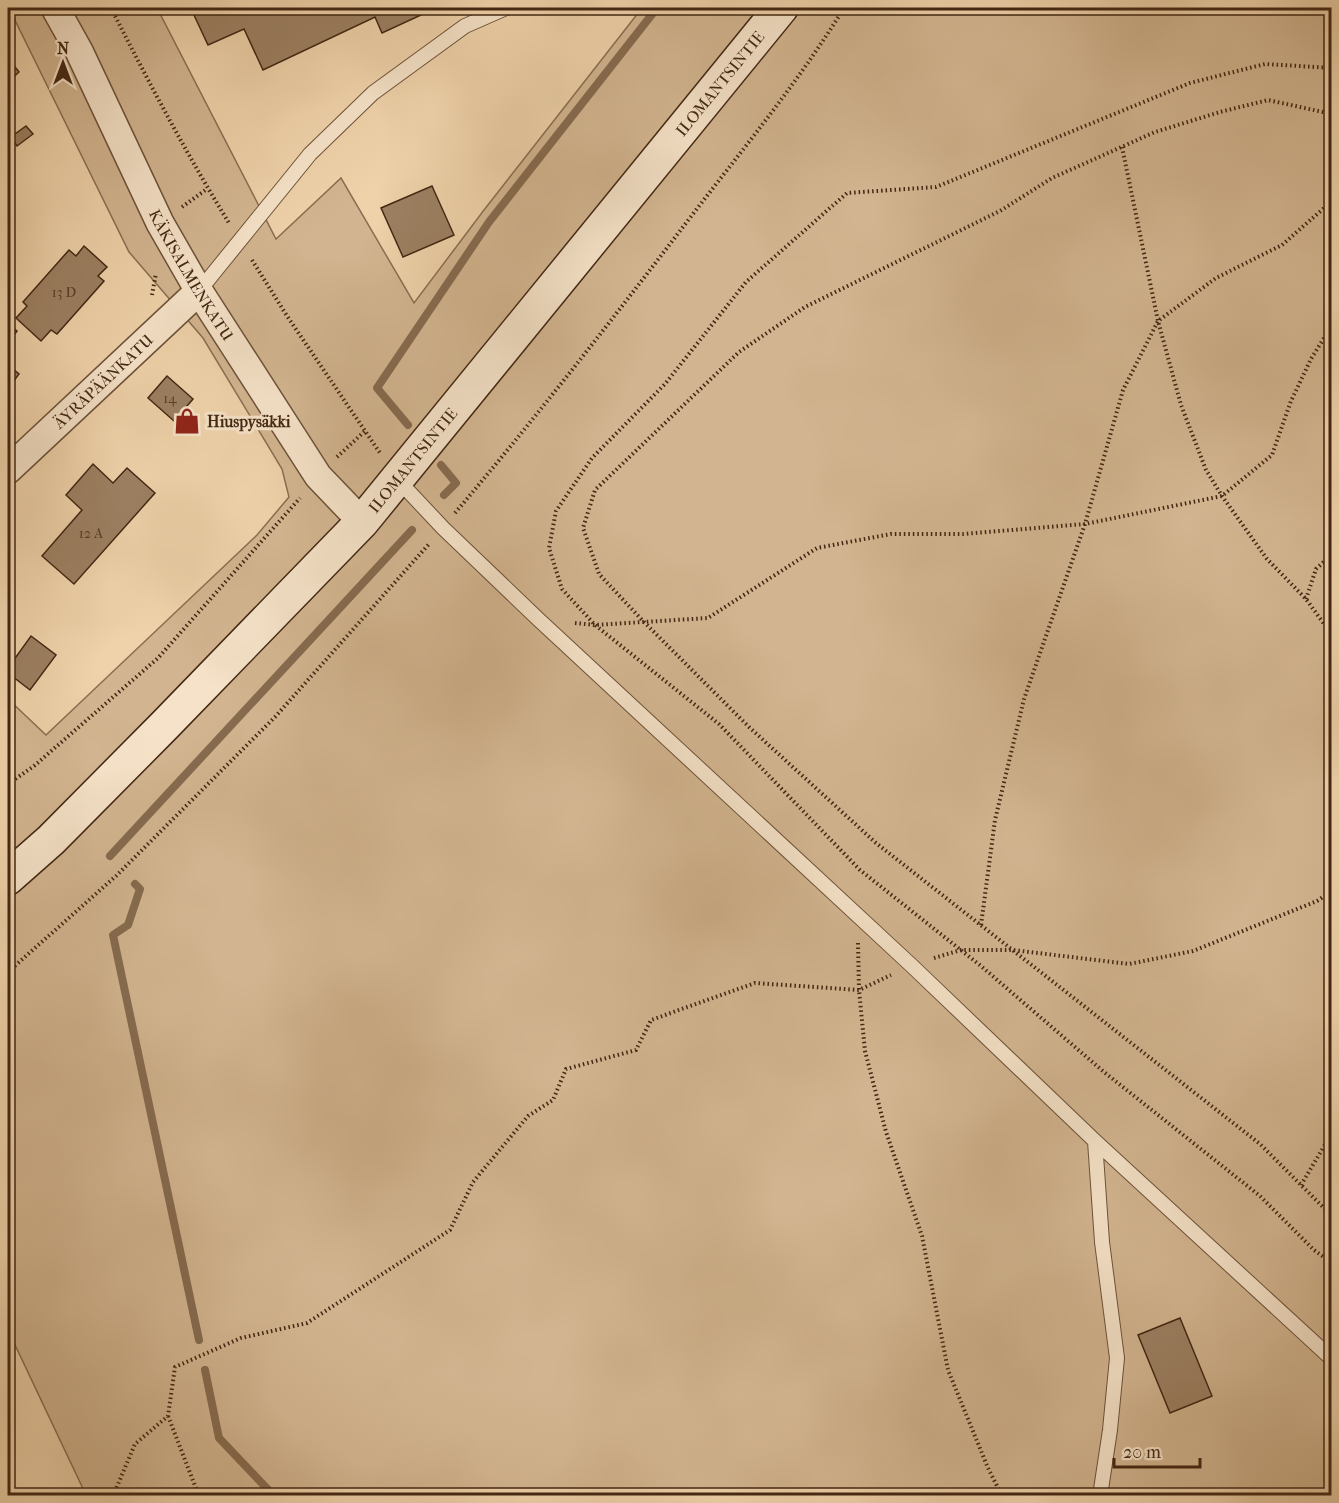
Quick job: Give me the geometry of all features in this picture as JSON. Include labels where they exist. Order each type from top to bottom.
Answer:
[{"type":"main road","name":"ILOMANTSINTIE","points":[[8,878],[51,840],[362,522],[782,8]]},
{"type":"street","name":"KÄKISALMENKATU","points":[[55,8],[79,51],[160,223],[198,291],[318,476],[362,522]]},
{"type":"street","name":"ÄYRÄPÄÄNKATU","points":[[8,470],[198,291]]},
{"type":"lane","points":[[198,291],[310,154],[373,93],[465,26],[506,8]]},
{"type":"lane","points":[[397,479],[443,528],[529,611],[911,965],[1095,1141],[1332,1359]]},
{"type":"lane","points":[[1095,1141],[1102,1242],[1117,1358],[1110,1430],[1100,1496]]},
{"type":"path","points":[[111,8],[207,188],[287,316],[397,479]]},
{"type":"path","points":[[1332,68],[1265,64],[1190,83],[936,187],[847,193],[746,282],[665,384],[592,458],[556,511],[549,548],[562,589],[595,625],[719,724],[860,870],[961,950],[1104,1072],[1260,1196],[1314,1250],[1332,1263]]},
{"type":"path","points":[[1332,114],[1269,100],[1155,132],[1052,178],[1000,211],[805,307],[740,352],[595,490],[583,528],[599,574],[749,727],[876,843],[1260,1144],[1332,1216]]},
{"type":"path","points":[[1122,147],[1158,321],[1180,405],[1206,470],[1267,559],[1306,599],[1332,635]]},
{"type":"path","points":[[981,926],[996,820],[1024,699],[1085,524],[1123,390],[1158,321],[1216,278],[1282,245],[1332,201]]},
{"type":"path","points":[[152,262],[156,272],[152,298]]},
{"type":"path","points":[[595,625],[708,618],[817,548],[891,534],[963,534],[1085,524],[1222,496],[1272,455],[1291,401],[1311,359],[1332,325]]},
{"type":"path","points":[[8,784],[34,766],[158,658],[318,476],[347,445],[365,431]]},
{"type":"path","points":[[1306,599],[1316,569],[1332,554]]},
{"type":"path","points":[[199,1496],[168,1416],[175,1367],[241,1338],[307,1323],[450,1230],[473,1182],[528,1116],[553,1100],[566,1069],[636,1050],[651,1020],[755,983],[859,990],[911,965],[961,950],[1013,950],[1129,964],[1193,951],[1317,901],[1332,891]]},
{"type":"path","points":[[857,915],[859,990],[865,1051],[886,1132],[922,1236],[948,1370],[988,1468],[1002,1496]]},
{"type":"path","points":[[1301,1185],[1332,1133]]},
{"type":"path","points":[[113,1496],[135,1444],[168,1416]]},
{"type":"shaded area","points":[[9,8],[157,8],[276,239],[341,178],[414,303],[642,8],[1331,8],[1331,1495],[86,1495],[8,1330],[8,699],[46,735],[257,535],[289,497],[282,469],[203,338],[129,252]]},
{"type":"building","points":[[206,8],[436,8],[382,33],[375,17],[263,70],[244,29],[208,45],[193,13]]},
{"type":"building","points":[[8,58],[19,72],[8,82]]},
{"type":"building","points":[[26,126],[33,134],[17,146],[11,137]]},
{"type":"building","points":[[432,186],[454,235],[403,257],[381,208]]},
{"type":"building","points":[[84,246],[107,267],[98,276],[104,281],[57,334],[51,330],[41,341],[16,318],[27,306],[23,302],[69,250],[76,256]]},
{"type":"building","points":[[8,323],[17,331],[8,343]]},
{"type":"building","points":[[8,365],[19,374],[8,389]]},
{"type":"building","points":[[167,376],[193,399],[174,421],[148,398]]},
{"type":"building","points":[[93,464],[113,483],[127,468],[155,493],[74,584],[42,556],[82,510],[66,495]]},
{"type":"building","points":[[31,636],[56,655],[30,690],[8,673],[8,668]]},
{"type":"building","points":[[1180,1318],[1212,1396],[1170,1413],[1138,1335]]},
{"type":"waterway","points":[[408,425],[377,388],[489,222],[657,8]]},
{"type":"waterway","points":[[441,465],[456,483],[444,495]]},
{"type":"waterway","points":[[110,856],[412,530]]},
{"type":"waterway","points":[[135,884],[140,889],[128,925],[113,935],[199,1340]]},
{"type":"waterway","points":[[205,1370],[219,1438],[274,1496]]},
{"type":"place","name":"Hiuspysäkki","points":[[187,421]]}]
